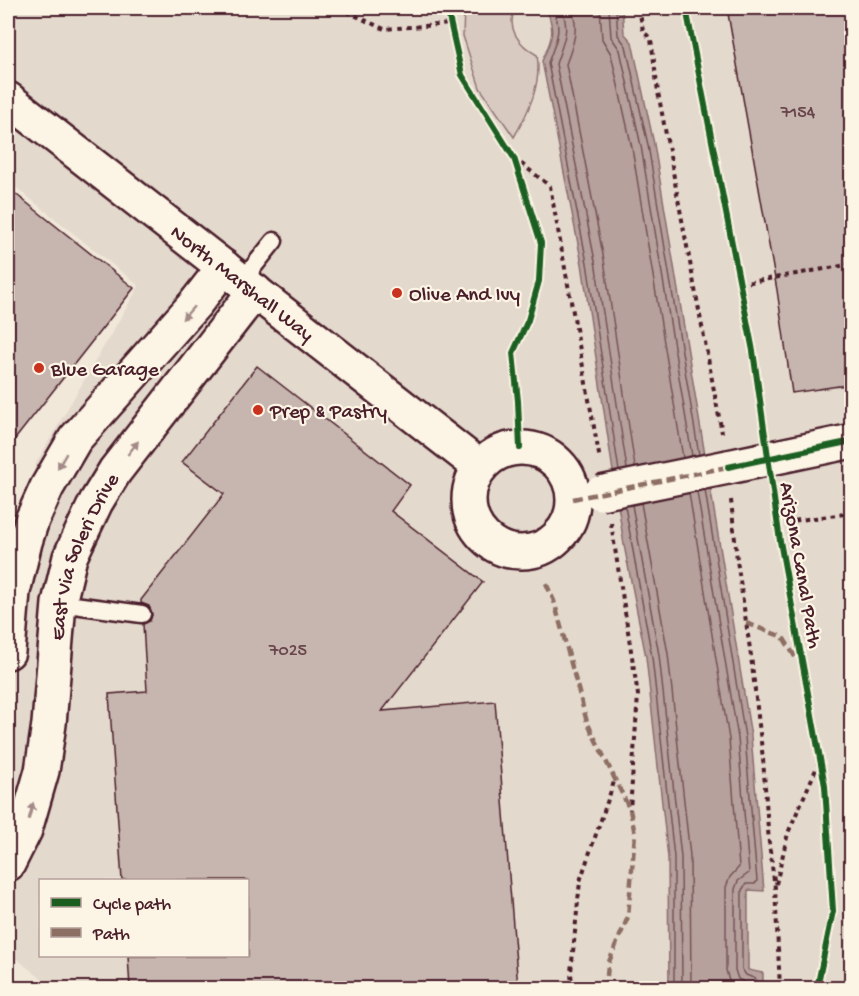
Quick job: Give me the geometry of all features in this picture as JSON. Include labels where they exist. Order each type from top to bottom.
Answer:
[{"type":"street","name":"North Marshall Way","points":[[8,99],[480,467]]},
{"type":"street","points":[[8,652],[13,592],[25,542],[47,487],[75,439],[195,304],[240,280]]},
{"type":"street","name":"East Via Soleri Drive","points":[[8,864],[25,830],[42,771],[49,723],[59,603],[69,557],[96,502],[115,471],[240,280]]},
{"type":"street","points":[[586,496],[570,483],[562,469],[551,457],[536,450],[520,448],[505,450],[490,458],[480,467],[471,483],[468,500],[471,518],[480,533],[493,544],[509,551],[526,552],[543,547],[555,539],[586,496],[852,441]]},
{"type":"lane","points":[[240,280],[274,242]]},
{"type":"lane","points":[[59,603],[142,614]]},
{"type":"path","points":[[339,8],[384,29],[451,24]]},
{"type":"path","points":[[639,8],[643,31],[651,39],[658,92],[728,467],[737,560],[753,668],[775,888],[780,988]]},
{"type":"path","points":[[449,17],[453,34]]},
{"type":"path","points":[[508,149],[517,169]]},
{"type":"path","points":[[514,158],[550,186],[596,438]]},
{"type":"path","points":[[740,284],[852,264]]},
{"type":"path","points":[[738,273],[742,296]]},
{"type":"path","points":[[777,523],[852,513]]},
{"type":"path","points":[[613,537],[638,695],[630,810]]},
{"type":"path","points":[[818,748],[822,768]]},
{"type":"path","points":[[775,888],[788,833],[820,760]]},
{"type":"path","points":[[572,988],[571,972],[580,881],[615,779]]},
{"type":"shaded area","points":[[8,8],[851,8],[851,988],[53,988],[8,952],[8,579],[36,463],[139,286],[8,181]]},
{"type":"shaded area","points":[[464,8],[515,8],[512,23],[516,36],[537,55],[537,77],[533,98],[514,137],[480,88],[463,36]]},
{"type":"water","points":[[546,8],[622,8],[624,33],[632,42],[654,144],[751,736],[764,891],[748,890],[748,970],[763,973],[763,988],[669,988],[668,858],[646,657],[624,545],[582,264],[542,61],[552,35]]},
{"type":"building","points":[[727,8],[852,8],[852,214],[844,215],[852,260],[852,384],[792,393],[777,290]]},
{"type":"building","name":"Blue Garage","points":[[8,188],[134,288],[8,448]]},
{"type":"building","points":[[257,366],[410,485],[391,511],[483,582],[382,711],[495,701],[518,988],[130,988],[128,957],[249,957],[249,879],[122,879],[109,694],[147,691],[143,624],[150,621],[152,615],[149,606],[141,603],[141,600],[224,494],[182,462]]},
{"type":"marked path","points":[[573,499],[732,466]]},
{"type":"marked path","points":[[546,583],[554,601],[587,722],[630,810],[635,834],[628,917],[608,964],[606,988]]},
{"type":"marked path","points":[[746,623],[783,637],[797,660]]},
{"type":"cycle path","points":[[447,8],[462,75],[514,158],[541,243],[539,281],[528,320],[513,353],[520,448]]},
{"type":"cycle path","name":"Arizona Canal Path","points":[[686,8],[753,351],[780,541],[825,786],[833,911],[817,988]]},
{"type":"cycle path","points":[[728,467],[852,441]]},
{"type":"place","name":"Olive And Ivy","points":[[397,293]]},
{"type":"place","name":"Blue Garage","points":[[39,368]]},
{"type":"place","name":"Prep & Pastry","points":[[258,410]]}]
